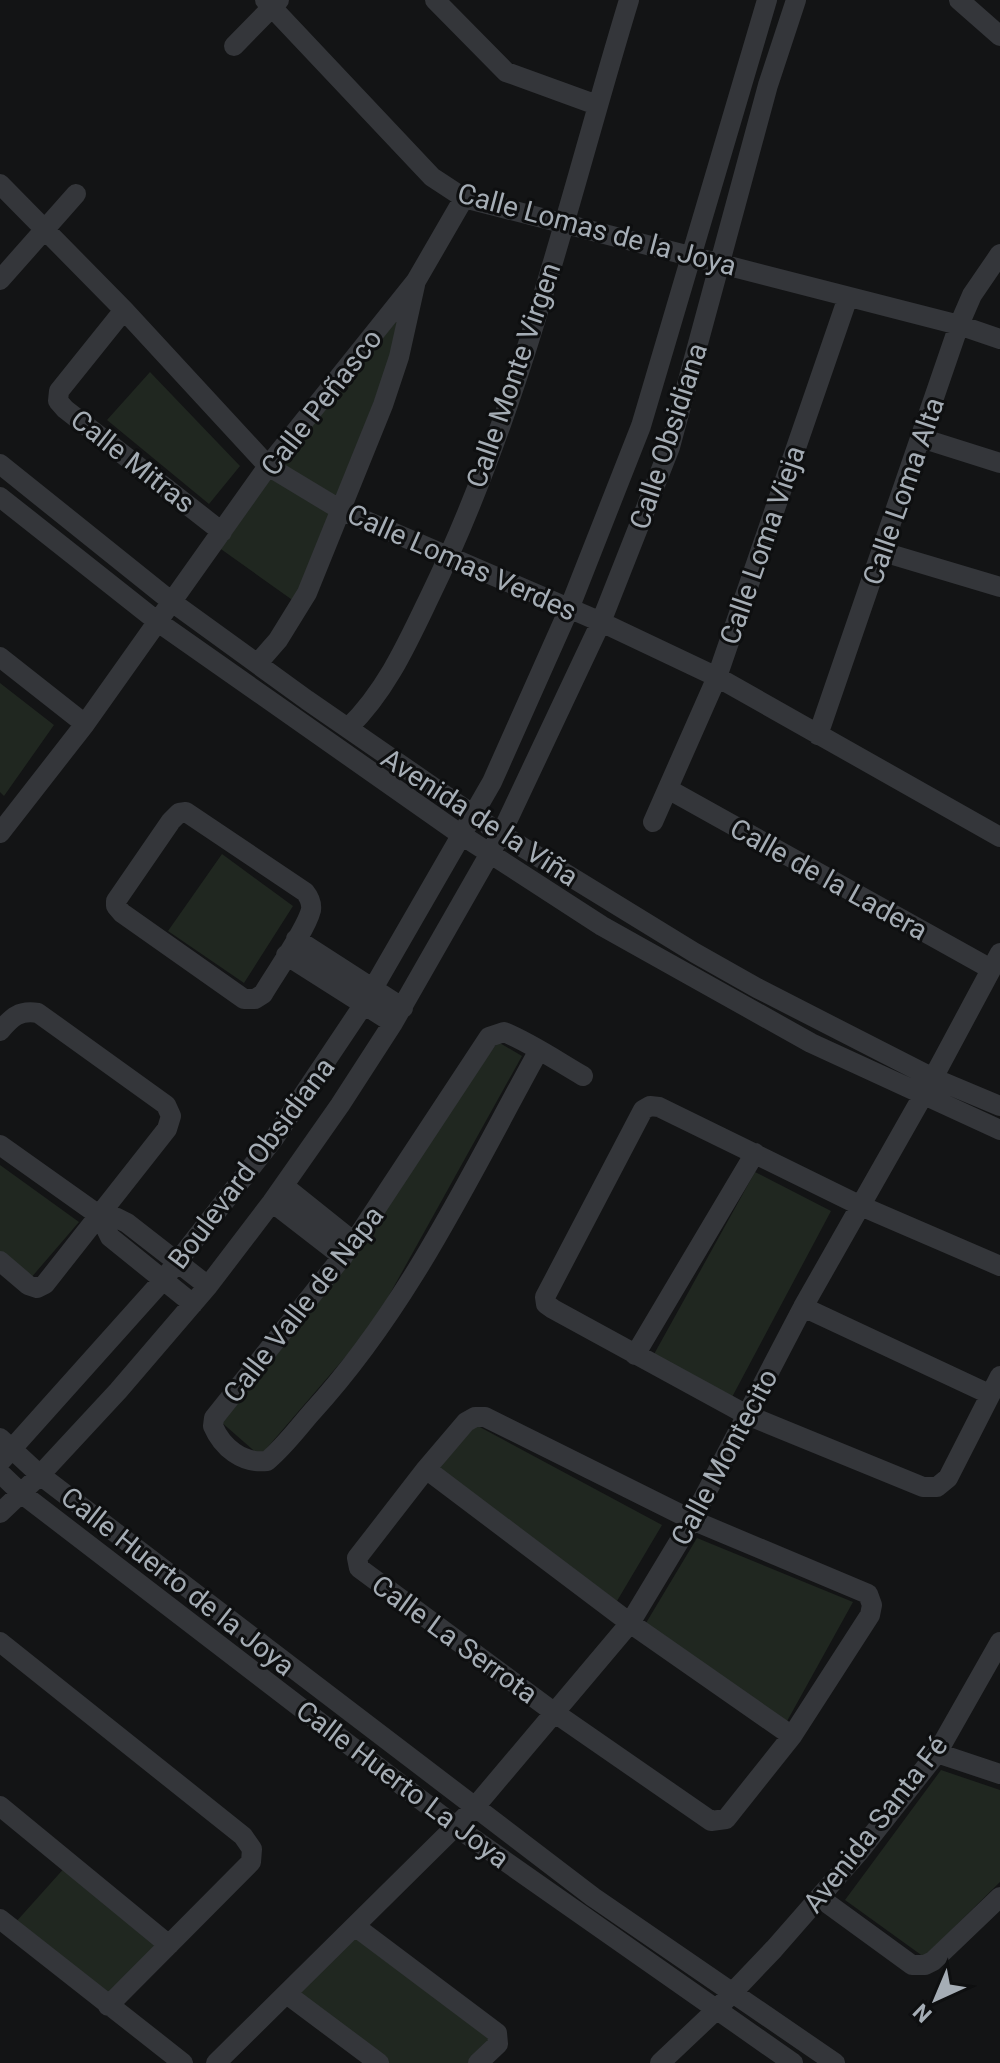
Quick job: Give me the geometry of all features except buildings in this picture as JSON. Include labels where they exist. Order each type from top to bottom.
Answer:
[{"type":"street","points":[[435,0],[506,72],[597,105]]},
{"type":"street","name":"Calle Monte Virgen","points":[[348,728],[379,693],[401,656],[450,556],[515,387],[629,0]]},
{"type":"street","name":"Calle Obsidiana","points":[[460,834],[473,816],[511,743],[569,609],[641,426],[767,0]]},
{"type":"street","name":"Calle Obsidiana","points":[[490,853],[601,622],[670,447],[768,85],[796,0]]},
{"type":"street","points":[[959,0],[1000,36]]},
{"type":"street","points":[[234,46],[272,2]]},
{"type":"street","name":"Calle Lomas de la Joya","points":[[272,2],[432,177],[464,198],[959,325],[1000,339]]},
{"type":"street","name":"Calle Lomas Verdes","points":[[0,184],[124,310],[268,466],[341,510],[601,622],[717,677],[1000,837]]},
{"type":"street","points":[[0,280],[76,194]]},
{"type":"street","name":"Calle Peñasco","points":[[0,833],[8,807],[85,724],[268,466],[416,281],[464,198]]},
{"type":"street","name":"Calle Loma Alta","points":[[818,735],[959,325],[972,295],[1000,254]]},
{"type":"street","points":[[258,663],[278,640],[307,593],[399,357],[416,281]]},
{"type":"street","name":"Calle Loma Vieja","points":[[653,822],[717,677],[848,297]]},
{"type":"street","name":"Calle Mitras","points":[[124,310],[59,391],[58,401],[222,532]]},
{"type":"street","points":[[921,438],[1000,463]]},
{"type":"street","name":"Avenida de la Viña","points":[[0,464],[172,602],[473,816],[695,953],[804,1012],[1000,1130]]},
{"type":"street","name":"Avenida de la Viña","points":[[0,497],[158,622],[460,834],[602,926],[811,1043],[928,1086],[1000,1106]]},
{"type":"street","points":[[883,552],[1000,587]]},
{"type":"street","points":[[0,657],[85,724]]},
{"type":"street","name":"Calle de la Ladera","points":[[668,789],[996,961]]},
{"type":"street","points":[[186,812],[305,892],[311,909],[291,947],[263,994],[255,999],[244,999],[122,913],[116,901],[171,821],[179,813],[186,812]]},
{"type":"street","name":"Boulevard Obsidiana","points":[[4,1449],[178,1263],[275,1137],[369,997],[460,834]]},
{"type":"street","name":"Boulevard Obsidiana","points":[[0,1513],[118,1391],[208,1286],[278,1194],[398,1015],[490,853]]},
{"type":"street","points":[[291,947],[398,1015]]},
{"type":"street","name":"Calle Montecito","points":[[216,2063],[474,1808],[630,1623],[692,1520],[803,1307],[996,961]]},
{"type":"street","points":[[0,1031],[13,1015],[27,1011],[38,1013],[170,1110],[171,1116],[167,1129],[45,1284],[37,1288],[28,1285],[0,1261]]},
{"type":"street","name":"Calle Valle de Napa","points":[[539,1050],[415,1274],[370,1344],[272,1457],[260,1462],[236,1454],[217,1435],[214,1418],[349,1249],[489,1037],[504,1032],[539,1050],[583,1076]]},
{"type":"street","points":[[803,1307],[995,1385],[948,1478],[937,1487],[923,1487],[747,1415],[553,1309],[546,1304],[545,1297],[643,1110],[650,1106],[659,1107],[861,1206],[1000,1266]]},
{"type":"street","points":[[0,1145],[100,1216],[127,1223],[208,1286]]},
{"type":"street","points":[[635,1355],[755,1153]]},
{"type":"street","points":[[278,1194],[349,1249]]},
{"type":"street","points":[[100,1216],[110,1237],[193,1304]]},
{"type":"street","name":"Calle La Serrota","points":[[475,1417],[485,1417],[692,1520],[868,1594],[872,1605],[870,1615],[792,1736],[726,1819],[711,1821],[555,1713],[359,1568],[357,1558],[426,1469],[466,1422],[475,1417]]},
{"type":"street","name":"Calle Huerto de la Joya","points":[[4,1449],[474,1808]]},
{"type":"street","points":[[426,1469],[630,1623],[792,1736]]},
{"type":"street","name":"Calle Huerto La Joya","points":[[0,1473],[21,1493],[455,1826],[793,2063]]},
{"type":"street","points":[[0,1642],[243,1836],[250,1845],[251,1862],[108,2006]]},
{"type":"street","name":"Avenida Santa Fé","points":[[660,2063],[715,2011],[820,1898],[937,1753],[999,1646]]},
{"type":"street","points":[[937,1753],[1000,1774]]},
{"type":"street","points":[[0,1806],[169,1945]]},
{"type":"street","name":"Calle Huerto La Joya","points":[[474,1808],[593,1897],[835,2063]]},
{"type":"street","points":[[820,1898],[917,1966],[933,1961],[1000,1897]]},
{"type":"street","points":[[0,1919],[183,2063]]},
{"type":"street","points":[[356,1927],[497,2033],[498,2044],[478,2063]]},
{"type":"street","points":[[288,1995],[379,2063]]},
{"type":"shaded area","points":[[410,299],[339,502],[276,465]]},
{"type":"shaded area","points":[[150,372],[240,466],[209,504],[107,420]]},
{"type":"shaded area","points":[[268,470],[335,510],[298,604],[218,547]]},
{"type":"shaded area","points":[[0,683],[54,725],[4,796],[0,792]]},
{"type":"shaded area","points":[[222,854],[293,906],[244,983],[168,931]]},
{"type":"shaded area","points":[[498,1042],[522,1056],[372,1326],[260,1456],[220,1421]]},
{"type":"shaded area","points":[[0,1165],[79,1222],[30,1279],[0,1252]]},
{"type":"shaded area","points":[[755,1172],[831,1211],[731,1399],[653,1356]]},
{"type":"shaded area","points":[[476,1425],[662,1525],[617,1601],[437,1469]]},
{"type":"shaded area","points":[[697,1538],[853,1602],[786,1723],[646,1623]]},
{"type":"shaded area","points":[[941,1770],[1000,1790],[1000,1882],[924,1957],[845,1900]]},
{"type":"shaded area","points":[[67,1865],[160,1942],[106,1996],[15,1923]]},
{"type":"shaded area","points":[[357,1936],[495,2039],[469,2063],[389,2063],[295,1994]]}]
